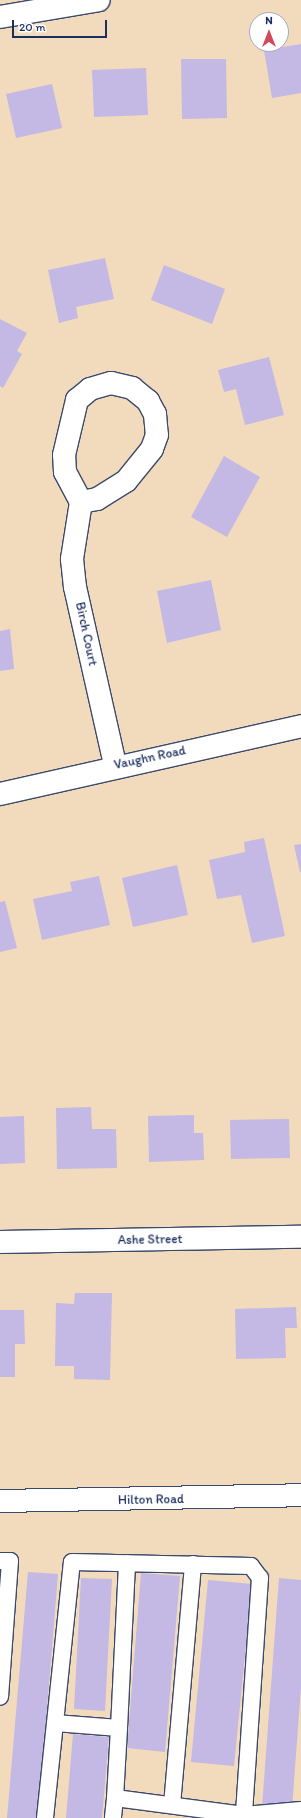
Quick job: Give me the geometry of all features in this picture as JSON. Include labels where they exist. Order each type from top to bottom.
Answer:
[{"type":"street","points":[[0,17],[99,0]]},
{"type":"street","points":[[111,383],[132,388],[148,401],[155,414],[157,435],[152,449],[113,492],[81,502],[65,472],[64,455],[77,400],[90,389],[111,383]]},
{"type":"street","name":"Birch Court","points":[[81,502],[72,559],[75,587],[114,766]]},
{"type":"street","name":"Vaughn Road","points":[[0,794],[114,766],[301,726]]},
{"type":"street","name":"Ashe Street","points":[[0,1242],[301,1238]]},
{"type":"street","name":"Hilton Road","points":[[0,1501],[301,1495]]},
{"type":"lane","points":[[0,1561],[10,1561],[0,1697]]},
{"type":"lane","points":[[45,1818],[72,1562],[251,1566],[260,1578],[244,1816]]},
{"type":"lane","points":[[113,1818],[127,1563]]},
{"type":"lane","points":[[172,1805],[193,1564]]},
{"type":"lane","points":[[55,1723],[119,1728]]},
{"type":"lane","points":[[114,1798],[244,1816],[301,1810]]},
{"type":"building","points":[[301,44],[301,93],[272,98],[264,52],[289,52],[289,46]]},
{"type":"building","points":[[181,59],[226,59],[227,118],[182,119]]},
{"type":"building","points":[[146,68],[148,115],[94,117],[92,70]]},
{"type":"building","points":[[52,84],[62,128],[16,138],[6,94]]},
{"type":"building","points":[[105,258],[114,299],[76,307],[78,318],[59,323],[48,270]]},
{"type":"building","points":[[164,265],[225,289],[212,324],[151,300]]},
{"type":"building","points":[[0,319],[27,333],[17,351],[22,354],[3,388],[0,386]]},
{"type":"building","points":[[269,357],[284,415],[245,425],[236,389],[224,392],[218,370]]},
{"type":"building","points":[[224,456],[260,477],[227,537],[191,517]]},
{"type":"building","points":[[211,580],[221,630],[167,643],[157,591]]},
{"type":"building","points":[[10,629],[14,669],[0,671],[0,631]]},
{"type":"building","points":[[264,838],[285,936],[252,943],[241,895],[217,899],[209,860],[245,852],[244,842]]},
{"type":"building","points":[[301,844],[301,872],[300,872],[294,845]]},
{"type":"building","points":[[177,865],[188,915],[133,927],[122,878]]},
{"type":"building","points":[[99,876],[110,925],[42,940],[33,899],[72,891],[70,882]]},
{"type":"building","points":[[5,901],[17,948],[0,952],[0,902]]},
{"type":"building","points":[[91,1107],[92,1129],[116,1129],[117,1168],[57,1169],[56,1108]]},
{"type":"building","points":[[194,1115],[194,1133],[203,1133],[204,1160],[149,1162],[148,1116]]},
{"type":"building","points":[[24,1116],[25,1163],[0,1164],[0,1117]]},
{"type":"building","points":[[289,1119],[290,1158],[231,1159],[230,1120]]},
{"type":"building","points":[[75,1293],[112,1293],[110,1380],[74,1379],[74,1366],[55,1366],[56,1303],[74,1304]]},
{"type":"building","points":[[296,1307],[297,1328],[285,1328],[286,1358],[236,1359],[235,1309]]},
{"type":"building","points":[[0,1310],[24,1310],[25,1344],[15,1344],[15,1377],[0,1377]]},
{"type":"building","points":[[28,1572],[58,1574],[38,1818],[7,1818]]},
{"type":"building","points":[[141,1573],[180,1576],[165,1752],[127,1748]]},
{"type":"building","points":[[81,1578],[112,1579],[105,1711],[74,1709]]},
{"type":"building","points":[[279,1578],[301,1580],[301,1687],[292,1809],[262,1807]]},
{"type":"building","points":[[208,1580],[252,1584],[234,1766],[191,1762]]},
{"type":"building","points":[[73,1734],[109,1737],[102,1818],[66,1818]]}]
